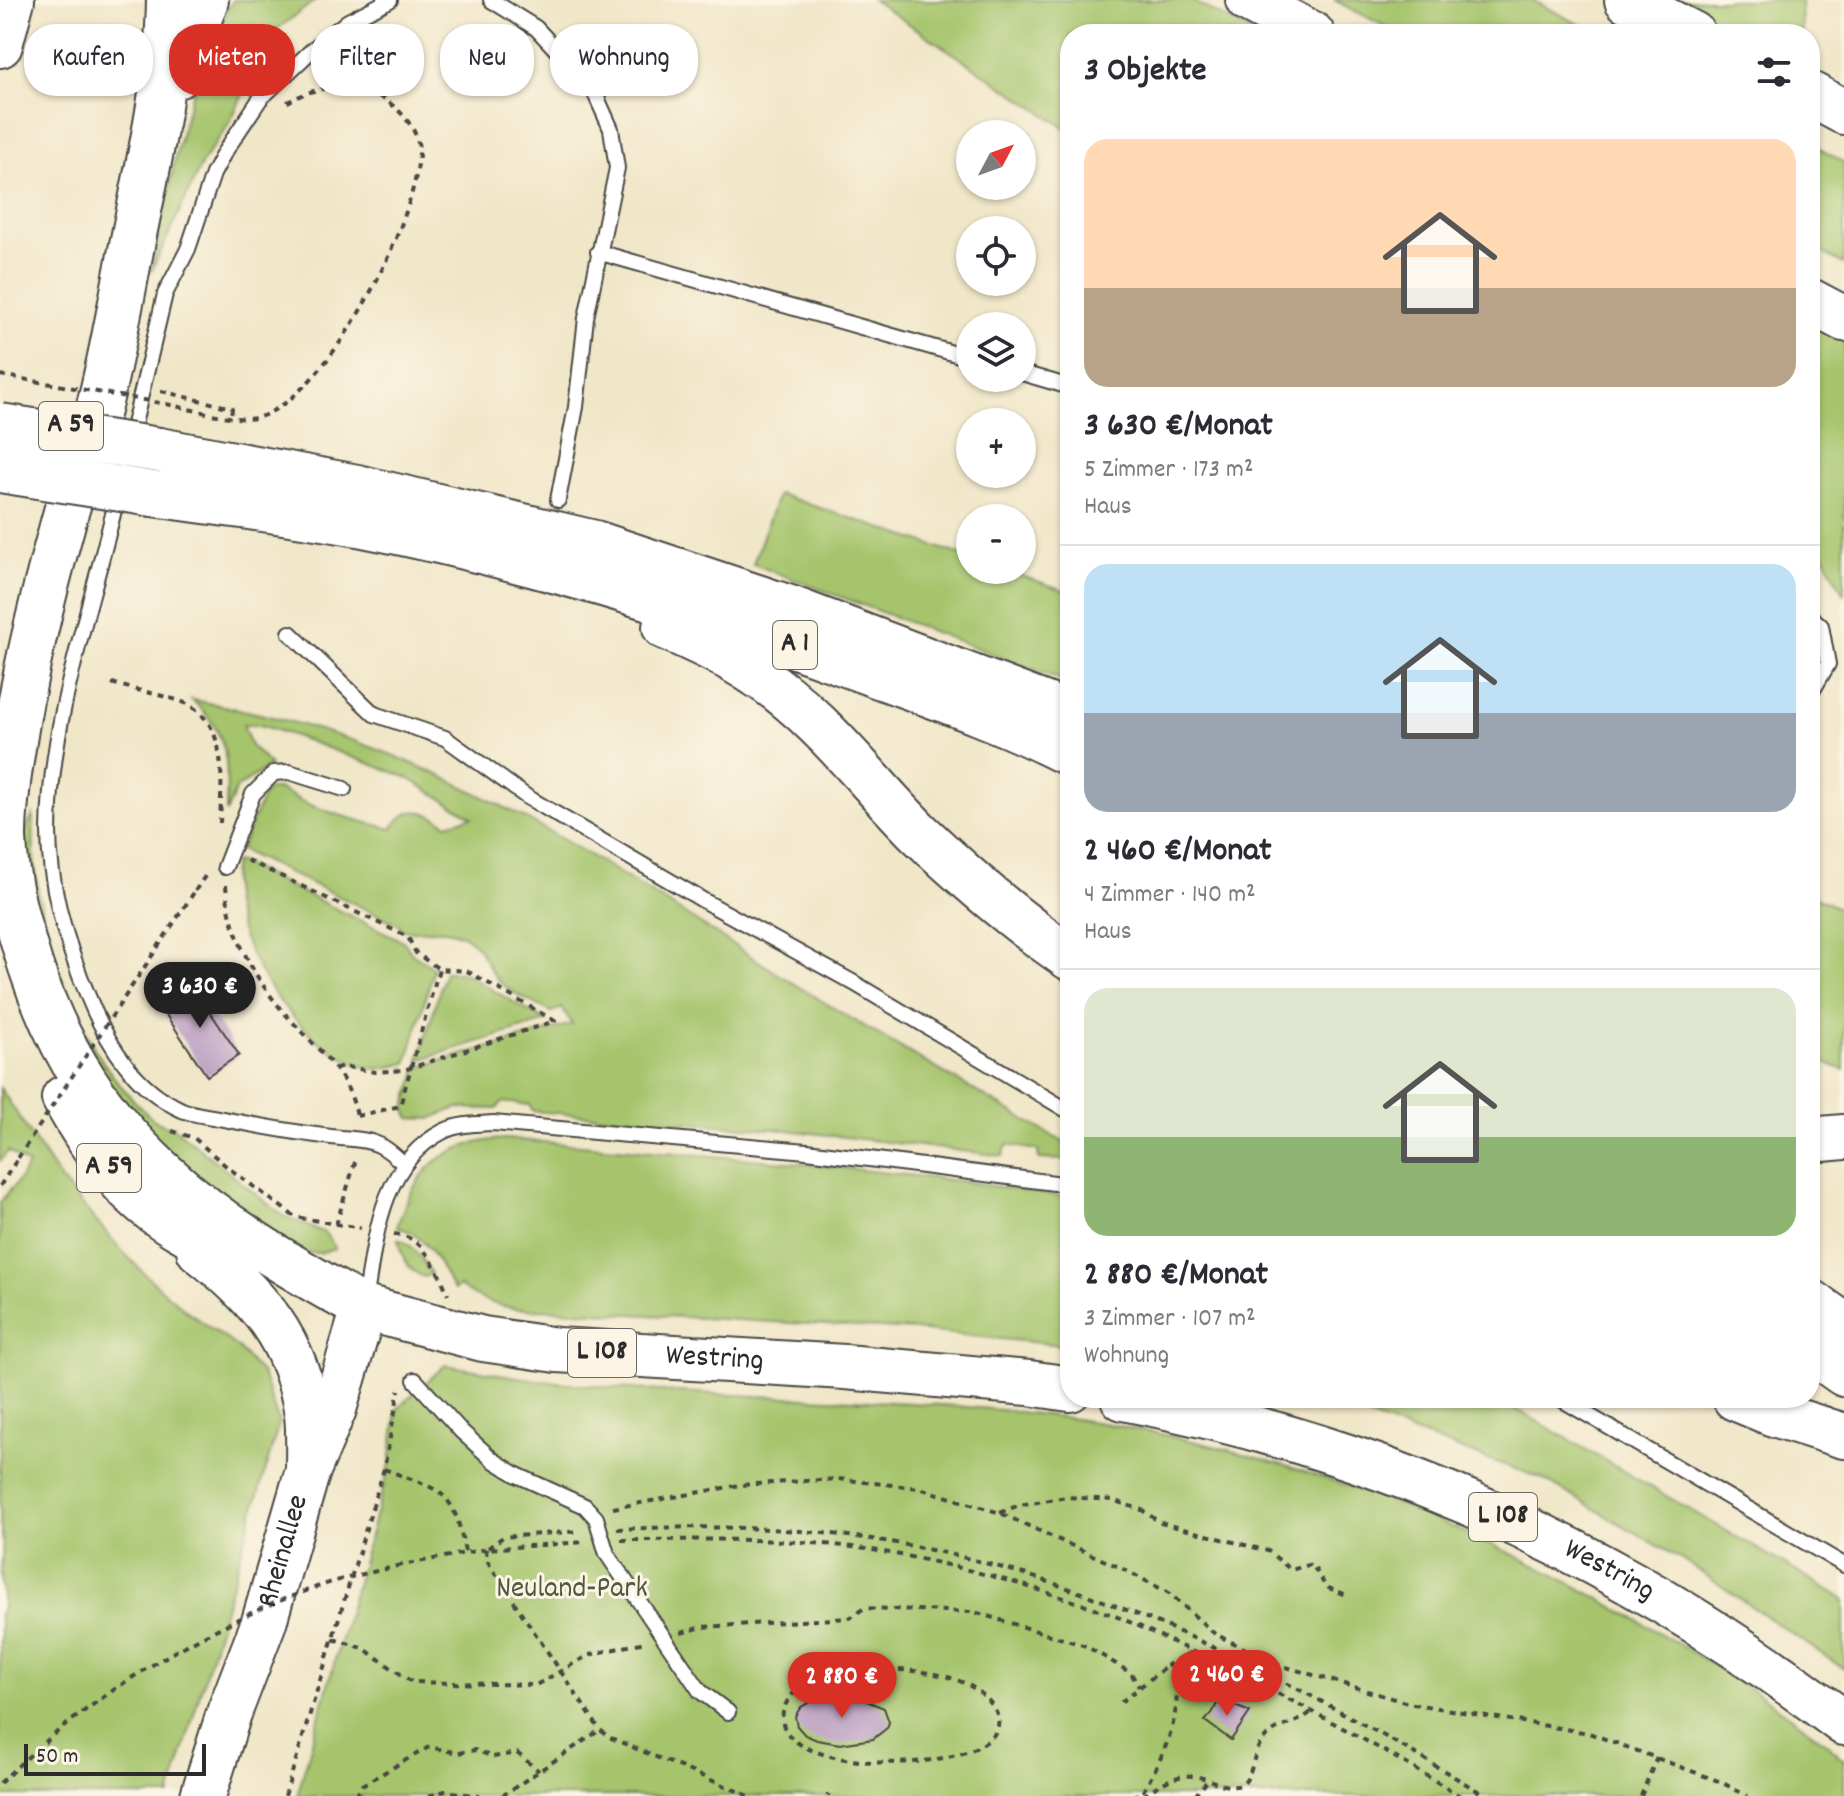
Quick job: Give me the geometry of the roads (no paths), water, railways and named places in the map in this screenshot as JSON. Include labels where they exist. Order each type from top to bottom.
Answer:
[{"type":"main road","points":[[0,45],[12,0]]},
{"type":"main road","name":"A 59","points":[[0,733],[10,673],[103,291],[137,117],[149,0]]},
{"type":"main road","name":"A 59","points":[[169,0],[168,45],[144,188],[98,410],[63,521],[23,685],[8,780],[4,838],[12,893],[23,942],[42,1000],[90,1091],[115,1125],[161,1171],[216,1218],[282,1262],[364,1308]]},
{"type":"main road","points":[[144,188],[206,0]]},
{"type":"main road","points":[[1248,0],[1293,24]]},
{"type":"main road","points":[[1627,0],[1674,24]]},
{"type":"main road","points":[[1820,99],[1844,112]]},
{"type":"main road","points":[[1820,306],[1844,319]]},
{"type":"main road","name":"A 1","points":[[0,426],[140,472],[513,559],[642,594],[778,639],[950,702],[1060,750]]},
{"type":"main road","name":"A 1","points":[[0,470],[140,472],[357,487],[595,543],[862,634],[1060,710]]},
{"type":"main road","points":[[513,559],[711,647],[759,675],[799,708],[929,841],[1060,951]]},
{"type":"main road","name":"A 59","points":[[0,949],[14,997],[37,1053],[81,1129],[131,1194],[178,1228]]},
{"type":"main road","points":[[1820,1139],[1844,1137]]},
{"type":"main road","points":[[178,1228],[218,1247],[288,1295],[364,1308]]},
{"type":"main road","points":[[178,1228],[257,1301],[284,1342],[301,1387],[307,1417],[308,1470]]},
{"type":"main road","name":"Westring","points":[[364,1308],[512,1344],[557,1350],[829,1366],[1060,1388]]},
{"type":"main road","name":"Rheinallee","points":[[203,1796],[229,1713],[264,1622],[308,1470],[334,1409],[364,1308]]},
{"type":"main road","points":[[1820,1308],[1844,1325]]},
{"type":"main road","points":[[1820,1357],[1844,1374]]},
{"type":"main road","name":"Westring","points":[[1166,1408],[1278,1434],[1337,1452],[1398,1473],[1537,1532],[1720,1635],[1844,1723]]},
{"type":"main road","points":[[1759,1408],[1844,1436]]},
{"type":"lane","points":[[390,0],[348,21],[260,99],[213,174],[188,249],[165,294],[140,472],[68,685],[49,832],[52,871],[62,921],[77,970],[102,1030],[131,1073],[158,1097],[184,1111],[271,1129],[361,1140],[379,1145],[403,1163]]},
{"type":"lane","points":[[491,0],[536,28],[593,89],[611,129],[617,168],[586,318],[576,407],[558,500]]},
{"type":"lane","points":[[598,252],[956,354]]},
{"type":"lane","points":[[1036,377],[1060,384]]},
{"type":"lane","points":[[1820,625],[1828,664],[1820,678]]},
{"type":"lane","points":[[290,633],[374,714],[445,738],[527,797],[706,902],[854,983],[1060,1106]]},
{"type":"lane","points":[[219,865],[231,852],[253,794],[274,773],[289,772],[344,789]]},
{"type":"lane","points":[[364,1308],[377,1230],[388,1195],[403,1163],[424,1143],[447,1130],[493,1123],[807,1151],[1060,1184]]},
{"type":"lane","points":[[415,1380],[461,1431],[493,1460],[517,1475],[585,1506],[600,1529],[607,1554],[700,1691],[728,1712]]},
{"type":"lane","points":[[1576,1408],[1844,1565]]},
{"type":"park label","name":"Neuland-Park","points":[[572,1590]]}]
